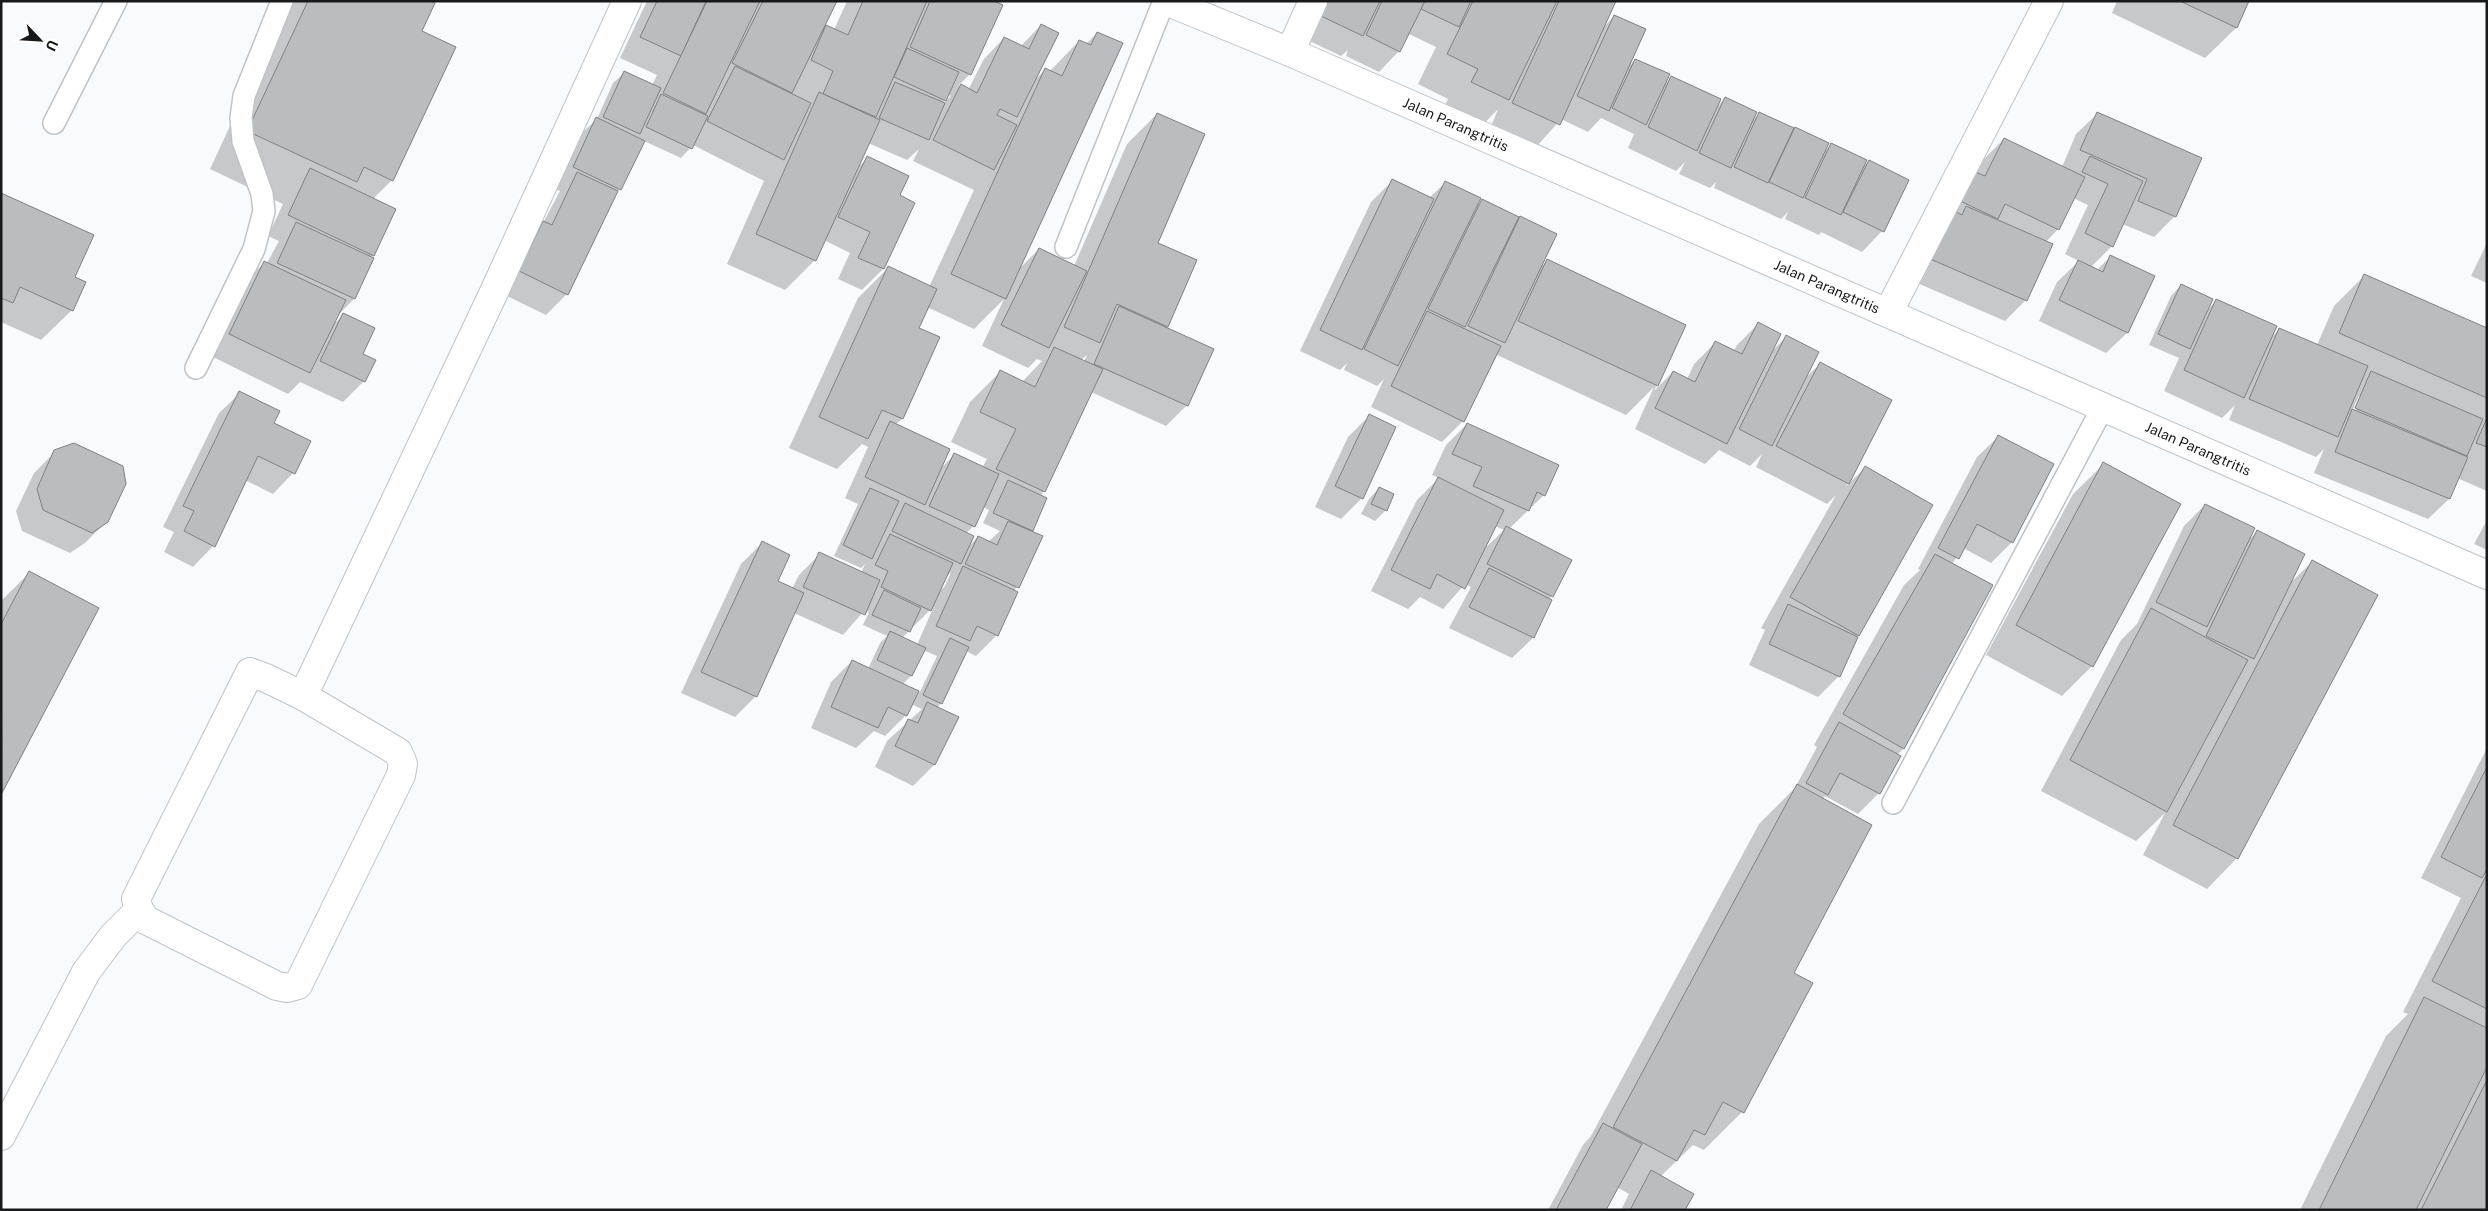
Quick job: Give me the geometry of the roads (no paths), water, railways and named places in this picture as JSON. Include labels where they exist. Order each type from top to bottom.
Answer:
[{"type":"street","points":[[303,696],[494,292],[627,1]]},
{"type":"street","name":"Jalan Parangtritis","points":[[1165,1],[1290,52],[2487,575]]},
{"type":"street","points":[[1290,52],[1313,1]]},
{"type":"street","points":[[1888,313],[2049,1]]},
{"type":"street","points":[[250,672],[303,696],[398,752],[403,764],[401,774],[298,985],[287,988],[277,986],[146,920],[139,910],[136,899],[250,672]]},
{"type":"street","points":[[1,1136],[86,972],[113,936],[139,910]]},
{"type":"lane","points":[[54,123],[116,1]]},
{"type":"lane","points":[[196,368],[254,249],[264,212],[262,194],[242,141],[241,118],[244,96],[282,1]]},
{"type":"lane","points":[[1066,247],[1165,1]]},
{"type":"lane","points":[[1893,803],[2103,407]]}]
